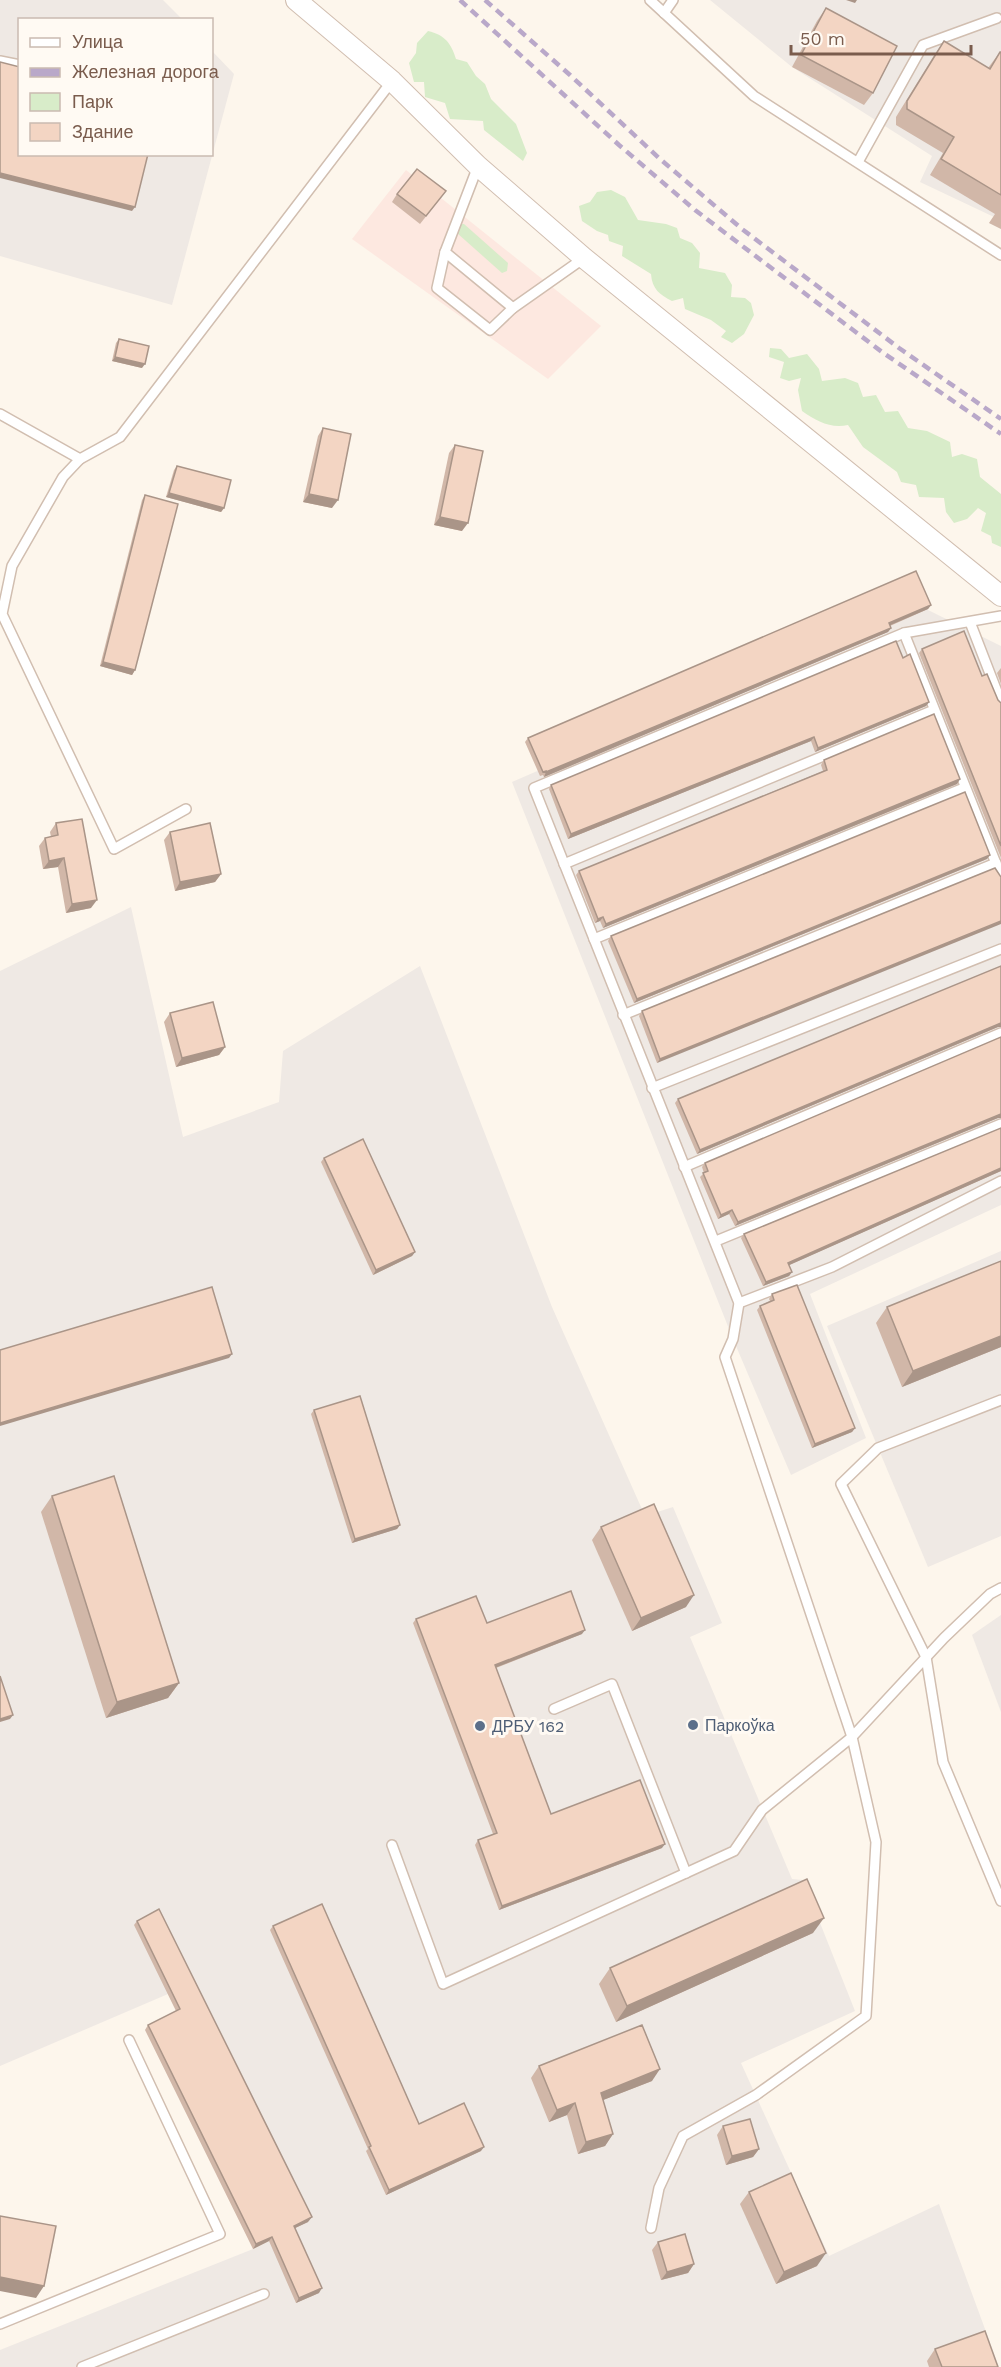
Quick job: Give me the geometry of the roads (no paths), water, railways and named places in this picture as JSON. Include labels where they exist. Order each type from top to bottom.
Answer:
[{"type":"street","points":[[296,0],[392,81],[478,166],[584,258],[1001,596]]},
{"type":"lane","points":[[650,0],[754,96],[1001,255]]},
{"type":"lane","points":[[664,13],[673,0]]},
{"type":"lane","points":[[858,162],[924,45],[997,18]]},
{"type":"lane","points":[[0,61],[18,65]]},
{"type":"lane","points":[[186,809],[114,849],[2,614],[12,566],[63,477],[80,459],[120,437],[392,81]]},
{"type":"lane","points":[[478,166],[445,252],[437,288],[490,330],[513,308],[584,258]]},
{"type":"lane","points":[[445,252],[513,308]]},
{"type":"lane","points":[[0,414],[80,459]]},
{"type":"lane","points":[[651,2228],[659,2188],[683,2136],[756,2096],[866,2016],[876,1842],[852,1737],[725,1357],[733,1339],[739,1303],[534,788],[904,633],[1001,616]]},
{"type":"lane","points":[[970,622],[1001,702]]},
{"type":"lane","points":[[904,633],[1001,876]]},
{"type":"lane","points":[[564,864],[934,710]]},
{"type":"lane","points":[[594,939],[964,788]]},
{"type":"lane","points":[[623,1015],[996,863]]},
{"type":"lane","points":[[652,1088],[1001,949]]},
{"type":"lane","points":[[684,1167],[1001,1033]]},
{"type":"lane","points":[[716,1241],[1001,1124]]},
{"type":"lane","points":[[739,1303],[832,1267],[1001,1181]]},
{"type":"lane","points":[[1001,1400],[878,1448],[841,1484],[926,1658],[943,1762],[1001,1901]]},
{"type":"lane","points":[[392,1845],[443,1984],[734,1851],[762,1810],[852,1737],[990,1594],[1001,1588]]},
{"type":"lane","points":[[554,1709],[612,1684],[686,1873]]},
{"type":"lane","points":[[0,2324],[220,2234],[129,2040]]},
{"type":"lane","points":[[82,2367],[264,2294]]},
{"type":"railway","points":[[460,0],[619,145],[695,210],[882,352],[1001,434]]},
{"type":"railway","points":[[485,0],[660,159],[742,229],[899,348],[1001,419]]},
{"type":"place","name":"Паркоўка","points":[[693,1725]]},
{"type":"place","name":"ДРБУ 162","points":[[480,1726]]}]
